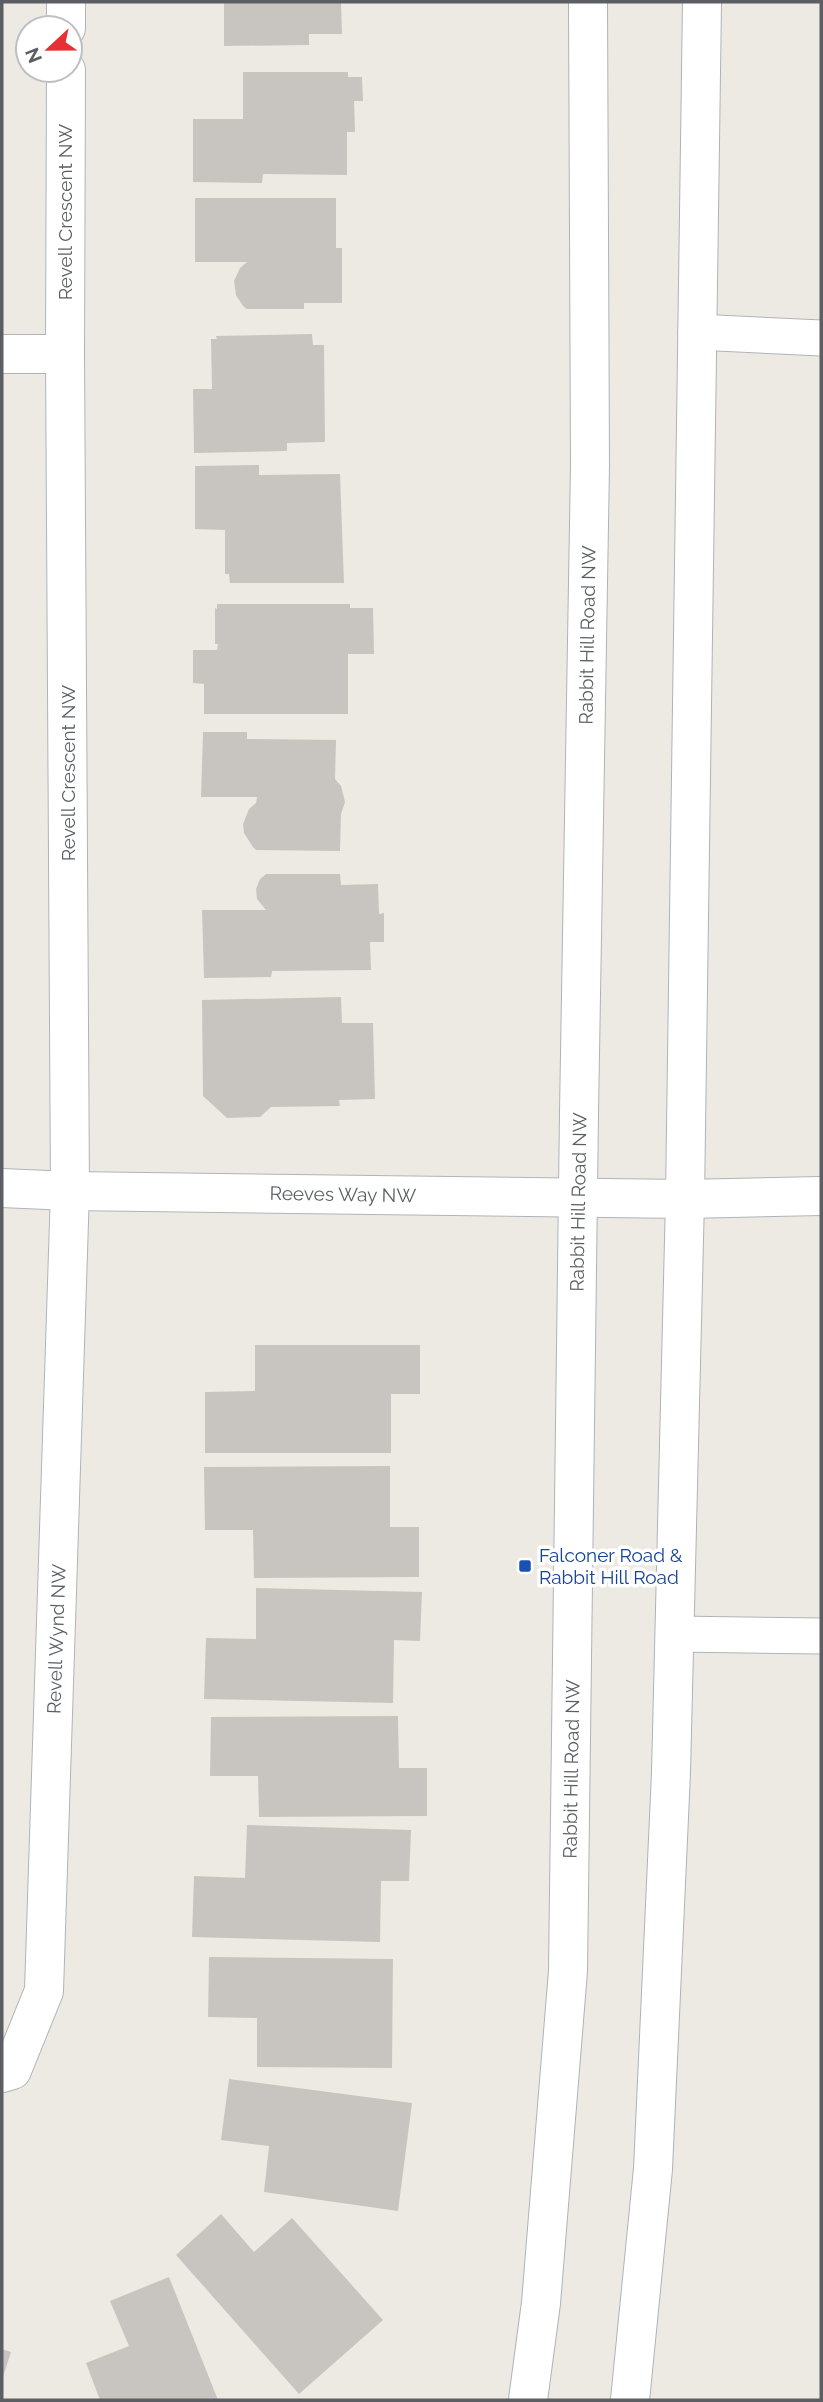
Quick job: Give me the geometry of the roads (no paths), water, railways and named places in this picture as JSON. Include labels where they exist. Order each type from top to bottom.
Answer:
[{"type":"main road","name":"Rabbit Hill Road NW","points":[[528,2400],[541,2303],[568,1971],[590,465],[588,2]]},
{"type":"main road","points":[[631,2400],[653,2169],[670,1787],[685,1199],[702,2]]},
{"type":"main road","name":"Revell Crescent NW","points":[[66,84],[65,354],[71,1191]]},
{"type":"main road","points":[[2,354],[65,354]]},
{"type":"main road","name":"Reeves Way NW","points":[[2,1188],[578,1198],[821,1196]]},
{"type":"main road","name":"Revell Wynd NW","points":[[2,2073],[12,2070],[44,1991],[71,1191]]},
{"type":"lane","points":[[696,332],[821,338]]},
{"type":"lane","points":[[674,1634],[821,1636]]},
{"type":"place","name":"Falconer Road & Rabbit Hill Road","points":[[525,1566]]}]
